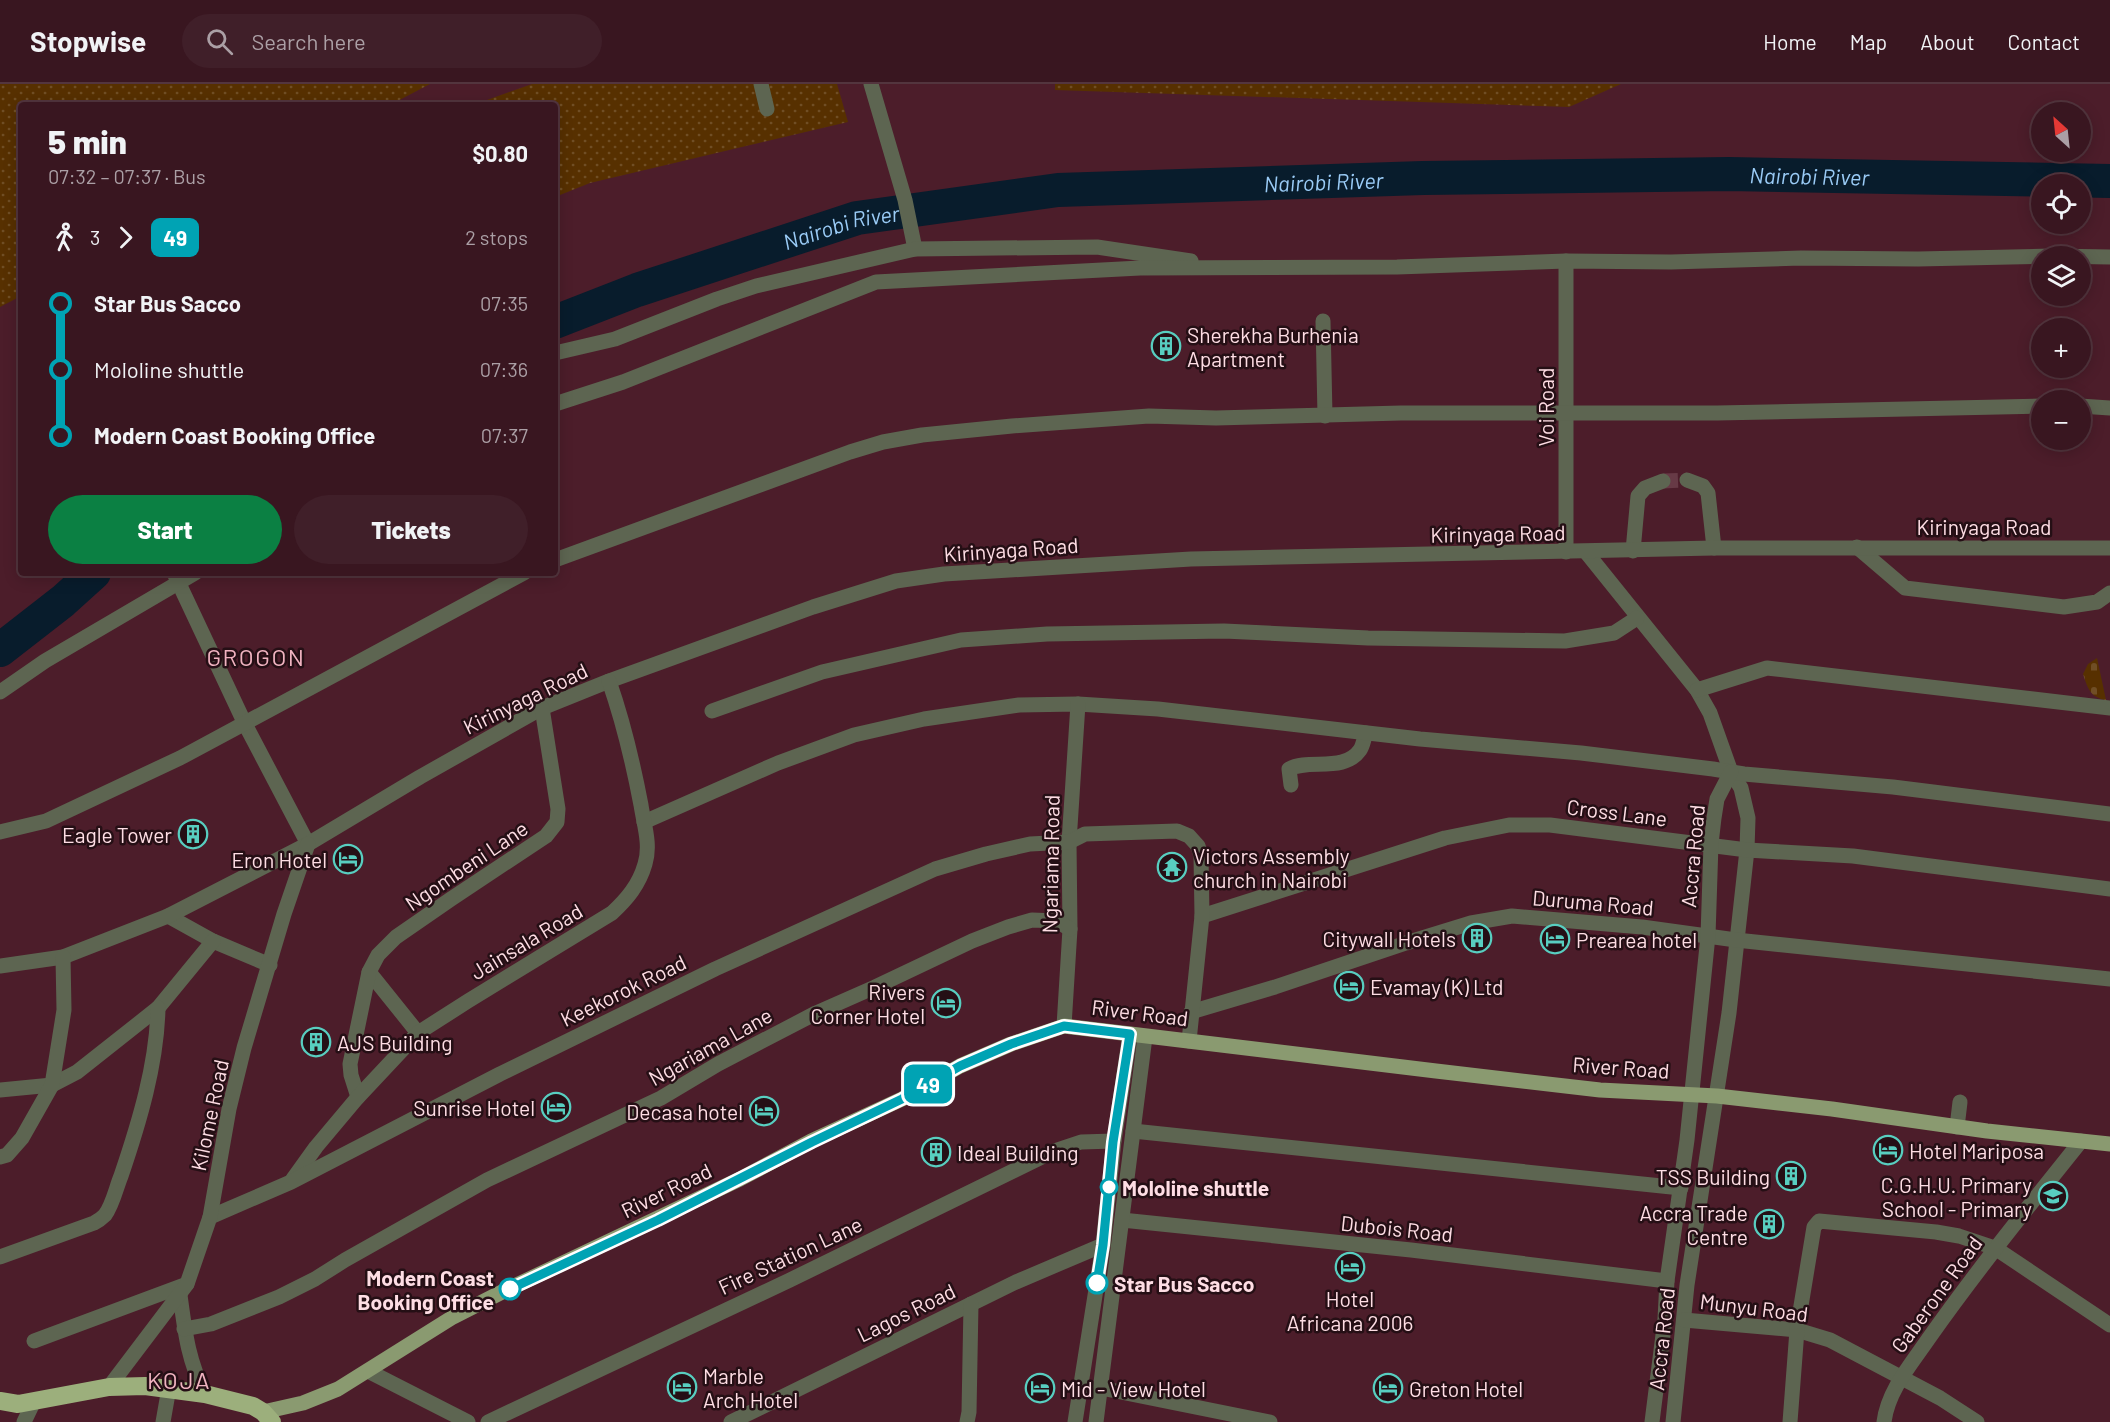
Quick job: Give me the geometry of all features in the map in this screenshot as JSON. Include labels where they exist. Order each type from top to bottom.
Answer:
[{"type":"highway","points":[[17,1402],[115,1386],[145,1386],[205,1394],[253,1406],[268,1417]]},
{"type":"main road","name":"River Road","points":[[268,1417],[338,1389],[453,1317],[902,1099],[960,1066],[1011,1044],[1064,1026],[1589,1089],[1717,1096],[2110,1144]]},
{"type":"street","points":[[761,84],[767,109]]},
{"type":"street","points":[[871,84],[908,211],[915,249]]},
{"type":"street","points":[[558,352],[615,339],[756,286],[915,249],[1097,248],[1152,254],[1235,268]]},
{"type":"street","points":[[558,403],[623,382],[876,282],[1140,268],[1397,267],[1566,261],[1671,262],[1801,258],[2110,257]]},
{"type":"street","name":"Voi Road","points":[[1566,261],[1566,552]]},
{"type":"street","points":[[1323,321],[1325,416]]},
{"type":"street","points":[[558,559],[850,452],[883,442],[922,435],[1149,416],[1216,418],[1401,413],[1717,413],[2031,406]]},
{"type":"street","points":[[2091,407],[2110,408]]},
{"type":"street","points":[[1687,480],[1703,486],[1708,493],[1714,548]]},
{"type":"street","points":[[1633,550],[1638,496],[1645,488],[1662,481]]},
{"type":"street","points":[[1857,547],[1905,588],[2064,606],[2097,602],[2110,593]]},
{"type":"street","name":"Kirinyaga Road","points":[[0,966],[63,957],[168,916],[308,844],[542,708],[609,681],[835,600],[896,581],[944,574],[1191,559],[1714,548],[2110,548]]},
{"type":"street","points":[[1586,552],[1697,690],[1710,713],[1731,772]]},
{"type":"street","points":[[0,832],[46,821],[180,758],[518,576]]},
{"type":"street","points":[[0,692],[176,578],[245,724],[308,844]]},
{"type":"street","points":[[711,711],[822,672],[953,641],[1047,634],[1224,632],[1368,638],[1565,641],[1614,633],[1637,618]]},
{"type":"street","points":[[1697,690],[1767,668],[2110,708]]},
{"type":"street","name":"Jainsala Road","points":[[291,1182],[358,1096],[418,1033],[612,913],[637,885],[646,863],[648,842],[631,756],[609,681]]},
{"type":"street","points":[[644,822],[778,763],[854,735],[924,719],[1019,705],[1078,704],[1158,709],[1366,733],[1581,753],[1731,772],[1893,787],[2110,814]]},
{"type":"street","name":"Ngariama Road","points":[[1064,1026],[1070,929],[1069,842],[1078,704]]},
{"type":"street","name":"Ngombeni Lane","points":[[358,1096],[350,1064],[369,972],[378,955],[396,937],[542,839],[554,826],[558,815],[557,802],[542,708]]},
{"type":"street","points":[[1290,785],[1289,769],[1298,764],[1335,764],[1354,757],[1361,749],[1366,733]]},
{"type":"street","name":"Accra Road","points":[[1652,1422],[1665,1319],[1667,1281],[1681,1188],[1708,936],[1711,844],[1718,799],[1731,772]]},
{"type":"street","name":"Accra Road","points":[[1673,1422],[1687,1285],[1717,1096],[1747,850],[1748,818],[1745,802],[1741,788],[1731,772]]},
{"type":"street","name":"Cross Lane","points":[[1202,916],[1445,838],[1509,825],[1550,825],[1747,850],[1853,856],[2110,889]]},
{"type":"street","name":"Keekorok Road","points":[[210,1217],[291,1182],[578,1035],[715,969],[935,869],[1030,844],[1069,842],[1085,834],[1177,831],[1189,836],[1198,846],[1201,855],[1202,916],[1189,1041]]},
{"type":"street","name":"Kilome Road","points":[[205,1394],[193,1370],[184,1329],[184,1289],[210,1217],[244,1048],[284,914],[308,844]]},
{"type":"street","points":[[168,916],[213,941],[270,965]]},
{"type":"street","name":"Duruma Road","points":[[1191,1012],[1460,926],[1512,916],[1572,920],[1736,940],[2110,979]]},
{"type":"street","name":"Ngariama Lane","points":[[184,1329],[212,1324],[279,1297],[315,1279],[487,1180],[661,1098],[718,1064],[816,1013],[972,941],[1032,920],[1057,921],[1070,929]]},
{"type":"street","points":[[0,1090],[52,1085],[76,1072],[158,1008],[213,941]]},
{"type":"street","points":[[0,1157],[7,1155],[22,1138],[52,1085],[64,1010],[63,957]]},
{"type":"street","points":[[369,972],[418,1033]]},
{"type":"street","points":[[0,1257],[94,1223],[104,1216],[111,1204],[129,1151],[146,1091],[158,1035],[158,1008]]},
{"type":"street","points":[[1095,1422],[1110,1323],[1133,1131],[1138,1035]]},
{"type":"street","points":[[1075,1422],[1103,1245],[1113,1142],[1138,1035]]},
{"type":"street","points":[[1956,1127],[1960,1102]]},
{"type":"street","points":[[1133,1131],[1681,1188]]},
{"type":"street","name":"Gaberone Road","points":[[1884,1422],[1894,1390],[1902,1378],[1995,1248],[2081,1141]]},
{"type":"street","name":"Fire Station Lane","points":[[488,1422],[790,1280],[1054,1151],[1081,1142],[1113,1142]]},
{"type":"street","name":"Dubois Road","points":[[1107,1204],[1123,1214],[1667,1281]]},
{"type":"street","points":[[1790,1422],[1797,1330],[1814,1227],[1819,1221],[1936,1232],[1959,1236],[1995,1248],[2110,1325]]},
{"type":"street","name":"Lagos Road","points":[[731,1422],[1016,1281],[1103,1245]]},
{"type":"street","points":[[34,1341],[184,1289]]},
{"type":"street","points":[[115,1386],[184,1289]]},
{"type":"street","points":[[967,1422],[971,1304]]},
{"type":"street","points":[[1090,1320],[1110,1323]]},
{"type":"street","name":"Munyu Road","points":[[1684,1320],[1797,1330],[1830,1340],[1940,1398],[1977,1422]]},
{"type":"street","points":[[368,1371],[468,1422]]},
{"type":"street","points":[[163,1422],[169,1388]]},
{"type":"street","points":[[1101,1388],[1270,1422]]},
{"type":"street","points":[[0,1394],[17,1402],[24,1422]]},
{"type":"green space","points":[[0,84],[430,84],[396,102],[18,102],[18,298],[0,307]]},
{"type":"green space","points":[[532,84],[837,84],[848,122],[590,183],[558,196],[558,102],[481,102]]},
{"type":"green space","points":[[1055,84],[1621,84],[1569,107],[1055,90]]},
{"type":"green space","points":[[2097,658],[2106,700],[2090,692],[2083,674],[2088,664]]},
{"type":"waterway","name":"Nairobi River","points":[[558,321],[637,290],[857,218],[1058,190],[1423,178],[1729,174],[2110,181]]},
{"type":"waterway","name":"Nairobi River","points":[[0,650],[63,601],[91,576]]},
{"type":"tunnel","points":[[1663,481],[1687,480]]},
{"type":"bus line","name":"49","points":[[510,1289],[658,1220],[902,1099],[960,1066],[1011,1044],[1064,1026],[1130,1034],[1113,1142],[1097,1283]]},
{"type":"place","name":"Sherekha Burhenia Apartment","points":[[1166,346]]},
{"type":"place","name":"Eagle Tower","points":[[193,834]]},
{"type":"place","name":"Eron Hotel","points":[[348,859]]},
{"type":"place","name":"Victors Assembly church in Nairobi","points":[[1172,867]]},
{"type":"place","name":"Citywall Hotels","points":[[1477,938]]},
{"type":"place","name":"Prearea hotel","points":[[1555,939]]},
{"type":"place","name":"Evamay (K) Ltd","points":[[1349,986]]},
{"type":"place","name":"Rivers Corner Hotel","points":[[946,1003]]},
{"type":"place","name":"AJS Building","points":[[316,1042]]},
{"type":"place","name":"Sunrise Hotel","points":[[556,1107]]},
{"type":"place","name":"Decasa hotel","points":[[764,1111]]},
{"type":"place","name":"Hotel Mariposa","points":[[1888,1150]]},
{"type":"place","name":"Ideal Building","points":[[936,1152]]},
{"type":"place","name":"TSS Building","points":[[1791,1176]]},
{"type":"place","name":"Mololine shuttle","points":[[1109,1187]]},
{"type":"place","name":"C.G.H.U. Primary School - Primary","points":[[2053,1196]]},
{"type":"place","name":"Accra Trade Centre","points":[[1769,1224]]},
{"type":"place","name":"Hotel Africana 2006","points":[[1350,1267]]},
{"type":"place","name":"Star Bus Sacco","points":[[1097,1283]]},
{"type":"place","name":"Modern Coast Booking Office","points":[[510,1289]]},
{"type":"place","name":"Marble Arch Hotel","points":[[682,1387]]},
{"type":"place","name":"Mid - View Hotel","points":[[1040,1388]]},
{"type":"place","name":"Greton Hotel","points":[[1388,1388]]},
{"type":"district","name":"GROGON","points":[[256,656]]},
{"type":"district","name":"KOJA","points":[[179,1379]]}]
